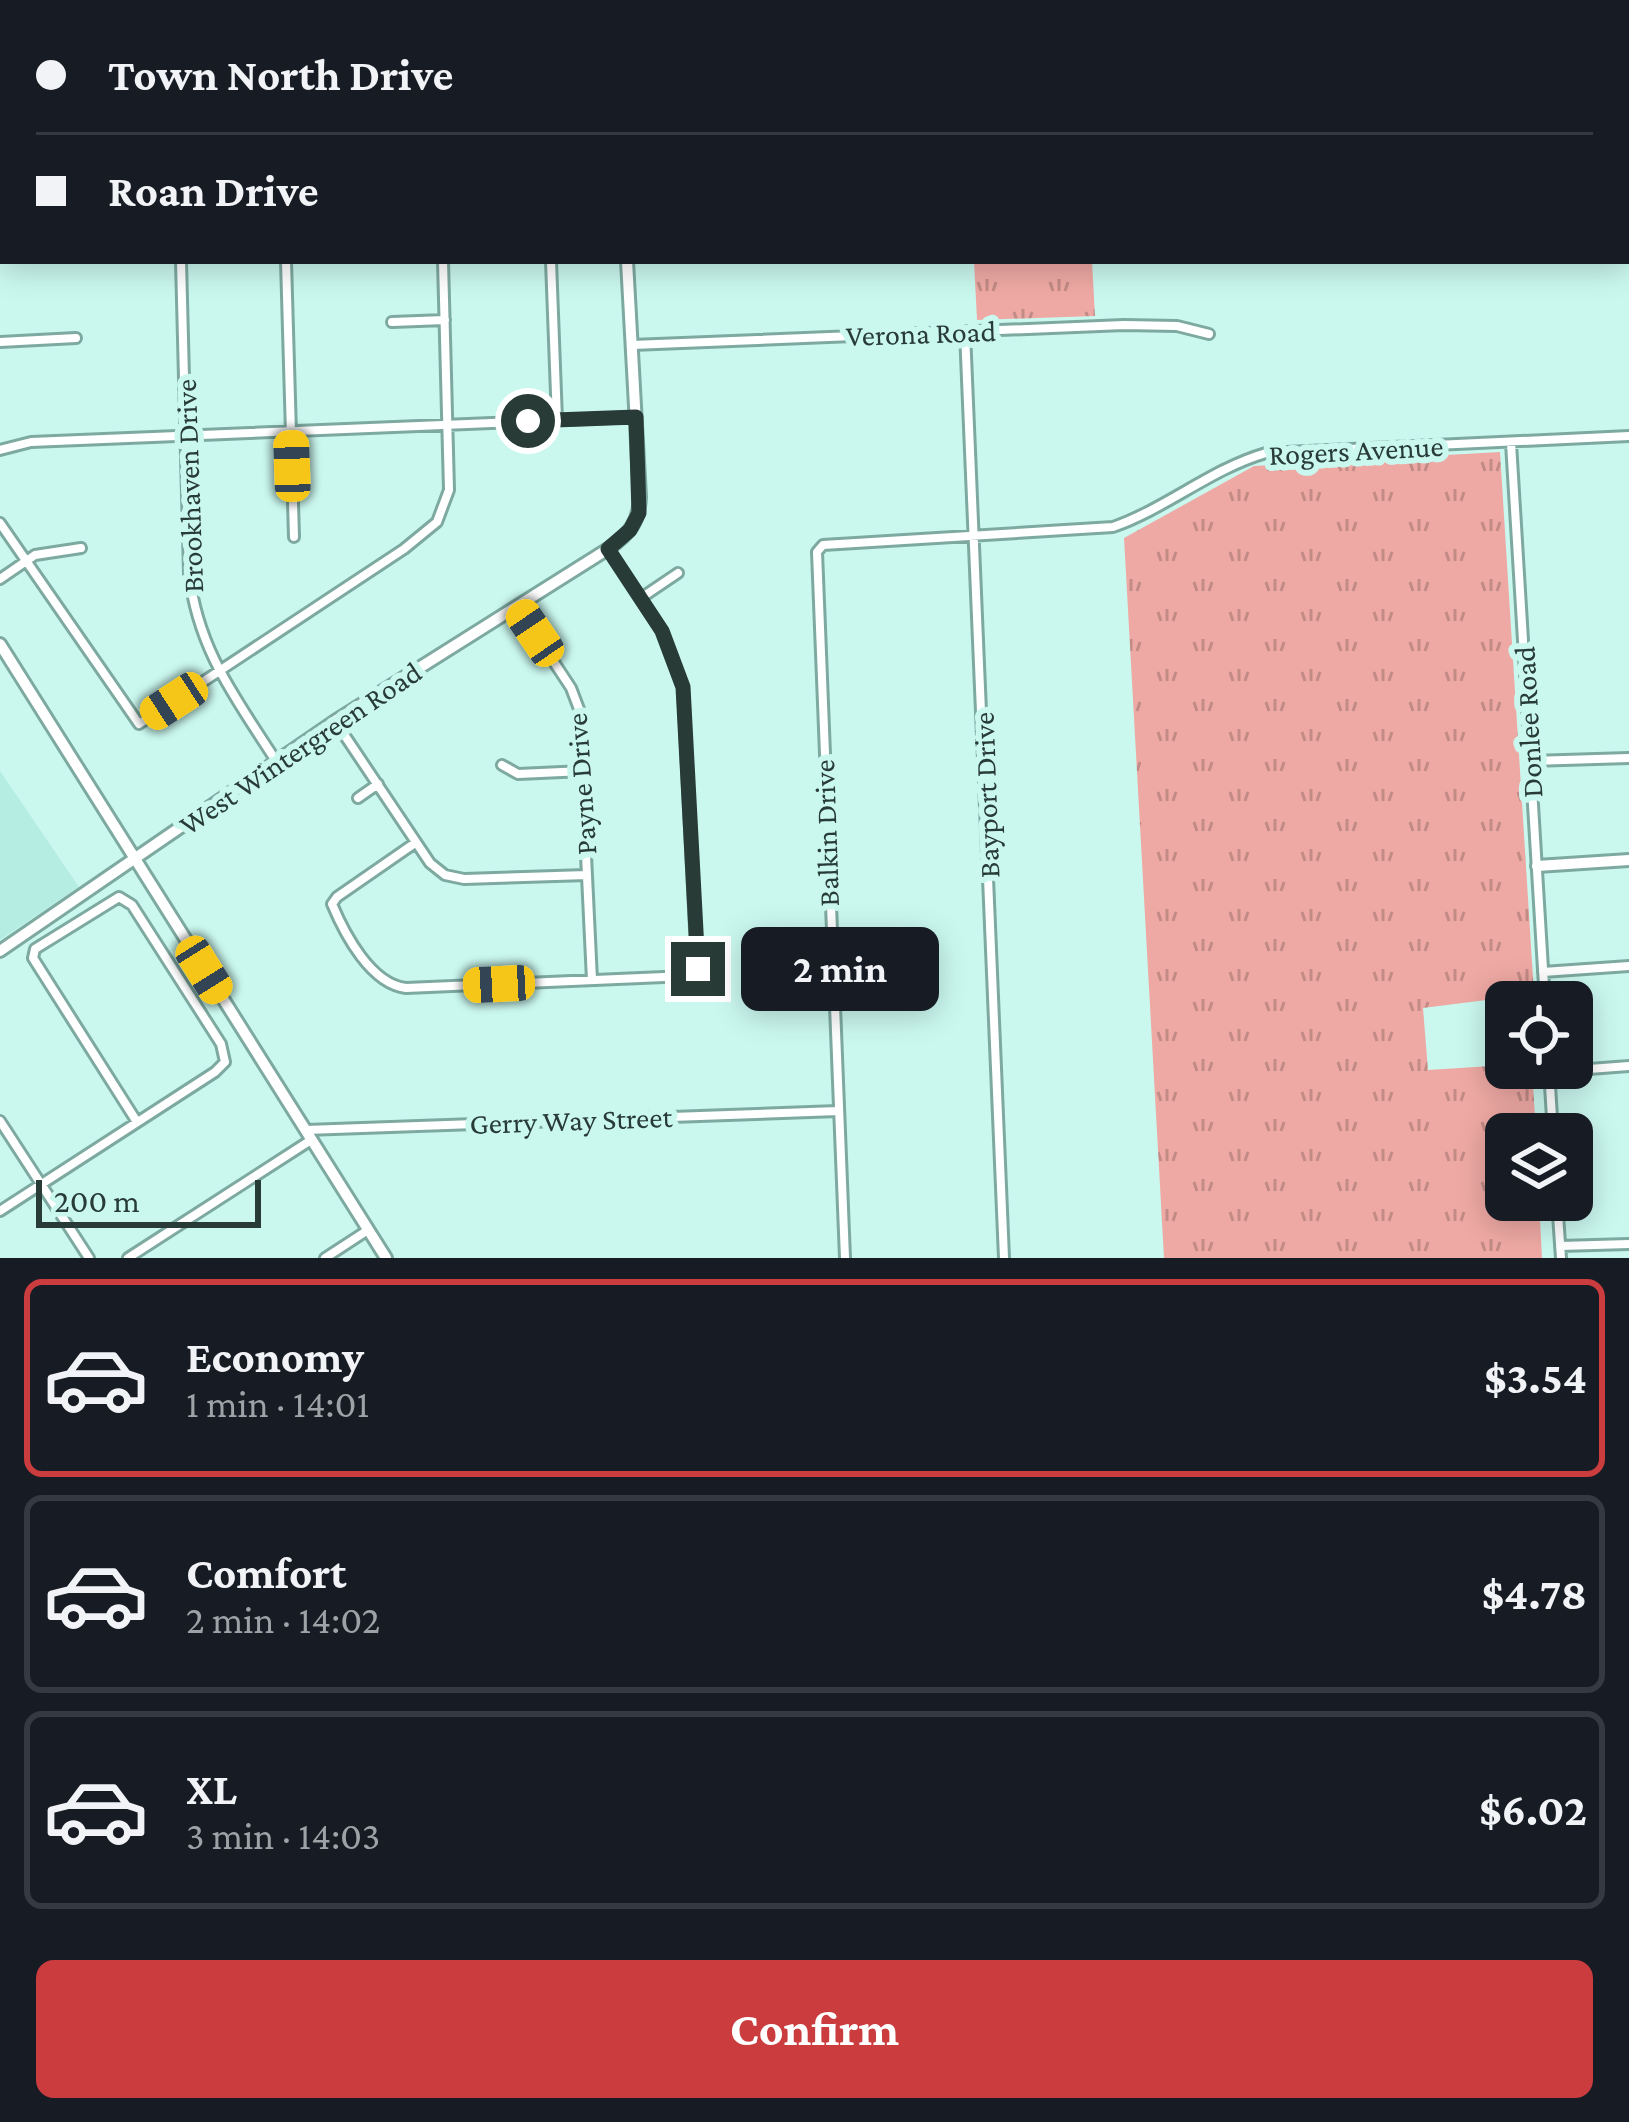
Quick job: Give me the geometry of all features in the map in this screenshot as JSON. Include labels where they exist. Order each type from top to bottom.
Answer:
[{"type":"street","name":"Brookhaven Drive","points":[[181,264],[192,601],[219,672],[276,760]]},
{"type":"street","points":[[286,264],[295,536]]},
{"type":"street","points":[[0,523],[139,724],[433,527],[448,498],[442,264]]},
{"type":"street","points":[[550,264],[557,420]]},
{"type":"street","name":"West Wintergreen Road","points":[[0,951],[334,721],[608,549],[630,530],[639,513],[627,264]]},
{"type":"street","points":[[392,322],[445,320]]},
{"type":"street","name":"Verona Road","points":[[632,345],[1124,325],[1178,326],[1209,334]]},
{"type":"street","name":"Bayport Drive","points":[[965,332],[1004,1258]]},
{"type":"street","points":[[0,342],[76,338]]},
{"type":"street","points":[[0,450],[32,442],[636,417]]},
{"type":"street","name":"Rogers Avenue","points":[[817,552],[832,543],[1113,526],[1236,461],[1266,452],[1629,436]]},
{"type":"street","name":"Donlee Road","points":[[1511,443],[1544,981]]},
{"type":"street","points":[[0,579],[44,553],[81,548]]},
{"type":"street","points":[[416,843],[333,902],[358,950],[380,979],[406,988],[687,976],[698,969],[683,687],[662,631],[608,549]]},
{"type":"street","name":"Balkin Drive","points":[[817,552],[845,1258]]},
{"type":"street","points":[[641,598],[678,573]]},
{"type":"street","name":"Payne Drive","points":[[516,605],[575,699],[580,717],[592,980]]},
{"type":"street","points":[[0,644],[386,1258]]},
{"type":"street","points":[[334,721],[437,869],[454,878],[587,874]]},
{"type":"street","points":[[1531,761],[1629,758]]},
{"type":"street","points":[[502,765],[518,774],[584,772]]},
{"type":"street","points":[[358,798],[378,784]]},
{"type":"street","points":[[1537,866],[1629,860]]},
{"type":"street","points":[[0,1210],[222,1067],[226,1058],[125,898],[118,897],[35,949],[35,965],[136,1122]]},
{"type":"street","points":[[1543,972],[1629,966]]},
{"type":"street","points":[[1593,1068],[1629,1066]]},
{"type":"street","name":"Gerry Way Street","points":[[308,1135],[838,1111]]},
{"type":"street","points":[[0,1121],[89,1258]]},
{"type":"street","points":[[128,1258],[308,1135]]},
{"type":"street","points":[[1558,1221],[1561,1258]]},
{"type":"street","points":[[325,1258],[368,1230]]},
{"type":"street","points":[[1560,1246],[1629,1244]]},
{"type":"shaded area","points":[[0,771],[79,887],[0,940]]},
{"type":"green space","points":[[974,264],[1092,264],[1095,316],[977,320]]},
{"type":"green space","points":[[1500,452],[1533,981],[1485,981],[1485,1000],[1423,1008],[1428,1070],[1485,1066],[1485,1089],[1533,1089],[1535,1113],[1485,1113],[1485,1221],[1540,1221],[1542,1258],[1164,1258],[1124,538],[1254,466]]},
{"type":"route","points":[[528,421],[636,417],[639,513],[630,530],[608,549],[662,631],[683,687],[698,969]]}]
